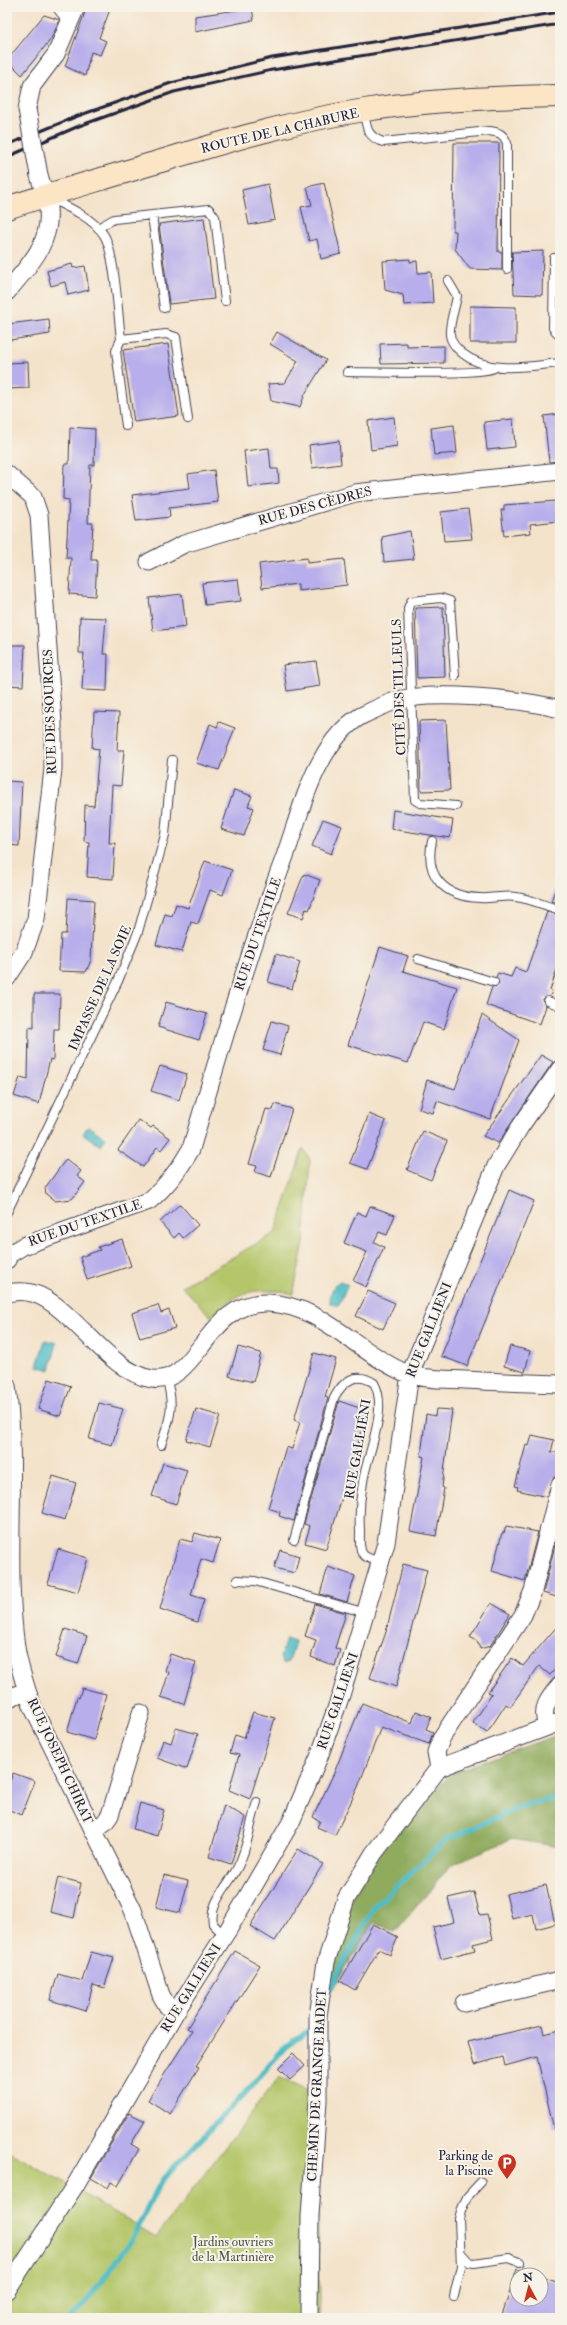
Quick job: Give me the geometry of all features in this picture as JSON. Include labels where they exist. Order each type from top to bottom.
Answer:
[{"type":"main road","name":"ROUTE DE LA CHABURE","points":[[7,208],[42,185],[200,149],[300,123],[364,110],[458,100],[560,96]]},
{"type":"street","points":[[7,292],[43,246],[48,232],[48,218],[27,109],[32,86],[56,54],[74,14]]},
{"type":"street","name":"RUE DES CÈDRES","points":[[149,562],[184,544],[355,493],[560,471]]},
{"type":"street","name":"RUE DES SOURCES","points":[[7,474],[33,497],[40,515],[53,754],[49,819],[36,919],[24,952],[7,978]]},
{"type":"street","name":"RUE DU TEXTILE","points":[[7,1260],[10,1254],[23,1246],[149,1201],[165,1187],[180,1170],[191,1149],[250,952],[321,761],[336,737],[360,717],[393,702],[411,698],[430,697],[501,699],[560,708]]},
{"type":"street","name":"RUE GALLIENI","points":[[7,2290],[76,2184],[175,2013],[224,1935],[291,1822],[321,1751],[367,1614],[381,1562],[393,1502],[410,1374],[496,1166],[520,1127],[560,1069]]},
{"type":"street","points":[[7,1293],[27,1292],[48,1299],[122,1366],[139,1376],[153,1379],[166,1378],[177,1373],[215,1327],[228,1315],[247,1306],[268,1303],[305,1312],[325,1321],[387,1364],[410,1374],[434,1378],[560,1384]]},
{"type":"street","name":"RUE JOSEPH CHIRAT","points":[[7,1386],[10,1431],[13,1614],[16,1647],[27,1690],[33,1708],[132,1910],[161,1995],[168,2007],[175,2013]]},
{"type":"street","points":[[560,1485],[533,1591],[523,1615],[442,1737],[436,1752],[439,1768],[553,1724],[544,1710],[547,1702],[560,1684]]},
{"type":"street","name":"RUE JOSEPH CHIRAT","points":[[7,1699],[27,1690]]},
{"type":"street","name":"RUE JOSEPH CHIRAT","points":[[93,1830],[101,1826],[110,1815],[141,1713]]},
{"type":"street","name":"CHEMIN DE GRANGE BADET","points":[[309,2318],[310,2216],[318,2101],[318,2016],[326,1962],[346,1899],[374,1854],[439,1768]]},
{"type":"street","points":[[464,2003],[560,1980]]},
{"type":"lane","points":[[56,7],[64,17],[74,14]]},
{"type":"lane","points":[[364,110],[367,130],[370,135],[383,142],[489,131],[498,132],[504,136],[507,142],[506,269]]},
{"type":"lane","points":[[42,185],[71,209],[98,228],[104,235],[110,253],[121,339],[116,351],[126,426]]},
{"type":"lane","points":[[98,228],[106,221],[114,219],[203,209],[213,212],[225,301]]},
{"type":"lane","points":[[152,215],[164,308]]},
{"type":"lane","points":[[554,258],[553,328],[560,336]]},
{"type":"lane","points":[[448,280],[457,296],[451,321],[450,337],[455,346],[466,356],[478,362],[496,367],[518,367],[560,363]]},
{"type":"lane","points":[[121,339],[166,334],[176,337],[188,419]]},
{"type":"lane","points":[[347,372],[489,371],[496,367]]},
{"type":"lane","name":"CITÉ DES TILLEULS","points":[[455,676],[450,601],[441,598],[411,601],[408,608],[415,800],[420,803],[456,806]]},
{"type":"lane","name":"IMPASSE DE LA SOIE","points":[[7,1212],[118,981],[138,932],[165,835],[172,760]]},
{"type":"lane","points":[[432,842],[429,859],[432,875],[448,889],[478,898],[516,897],[560,910]]},
{"type":"lane","points":[[418,959],[494,982]]},
{"type":"lane","points":[[548,1001],[560,1006]]},
{"type":"lane","points":[[161,1444],[168,1423],[172,1403],[166,1378]]},
{"type":"lane","name":"RUE GALLIÉNI","points":[[294,1540],[334,1398],[344,1383],[355,1378],[363,1378],[374,1383],[380,1398],[376,1426],[362,1483],[359,1524],[360,1545],[362,1552],[366,1557],[381,1562]]},
{"type":"lane","points":[[237,1580],[255,1581],[367,1614]]},
{"type":"lane","points":[[224,1935],[213,1924],[214,1911],[220,1895],[238,1868],[257,1802]]},
{"type":"lane","points":[[454,2296],[461,2273],[462,2253],[459,2219],[467,2197],[481,2182]]},
{"type":"lane","points":[[462,2253],[469,2262],[474,2263],[509,2258],[520,2262]]},
{"type":"green space","points":[[303,1148],[310,1160],[304,1243],[293,1295],[278,1291],[245,1293],[232,1300],[211,1317],[182,1286],[275,1233]]},
{"type":"green space","points":[[560,1734],[560,1847],[512,1839],[452,1864],[395,1932],[374,1922],[333,1988],[326,1981],[351,1898],[394,1833],[453,1772]]},
{"type":"green space","name":"Jardins ouvriers de la Martinière","points":[[279,2077],[314,2093],[320,2297],[319,2318],[7,2318],[7,2150],[156,2237]]},
{"type":"water","points":[[88,1126],[106,1138],[101,1146],[83,1134]]},
{"type":"water","points":[[340,1281],[348,1285],[338,1306],[330,1303],[330,1300],[333,1288]]},
{"type":"water","points":[[45,1340],[57,1343],[50,1370],[37,1366]]},
{"type":"water","points":[[286,1639],[295,1642],[289,1661],[283,1663],[280,1658]]},
{"type":"building","points":[[87,7],[111,7],[99,38],[106,41],[100,55],[91,52],[85,76],[65,66]]},
{"type":"building","points":[[252,8],[254,20],[195,32],[195,16]]},
{"type":"building","points":[[44,15],[60,20],[51,39],[22,75],[7,60]]},
{"type":"building","points":[[454,143],[499,143],[498,252],[502,252],[502,270],[470,269],[455,249],[456,231],[453,231]]},
{"type":"building","points":[[324,183],[341,254],[321,259],[317,239],[309,241],[301,207],[312,205],[307,187]]},
{"type":"building","points":[[268,184],[275,220],[249,225],[242,190]]},
{"type":"building","points":[[204,218],[214,299],[169,304],[159,224]]},
{"type":"building","points":[[543,251],[542,295],[514,294],[512,252]]},
{"type":"building","points":[[410,259],[410,262],[417,261],[418,273],[431,272],[433,303],[404,305],[403,295],[385,290],[383,261]]},
{"type":"building","points":[[72,264],[73,268],[85,266],[89,290],[68,295],[65,282],[51,286],[47,271]]},
{"type":"building","points":[[470,306],[516,307],[516,343],[470,343]]},
{"type":"building","points":[[49,319],[50,334],[10,340],[8,324]]},
{"type":"building","points":[[277,332],[326,360],[305,394],[300,407],[271,401],[268,384],[285,383],[298,361],[270,344]]},
{"type":"building","points":[[407,343],[407,347],[444,346],[444,363],[381,364],[380,344]]},
{"type":"building","points":[[168,344],[179,416],[134,422],[123,350]]},
{"type":"building","points":[[28,362],[29,388],[7,389],[7,363]]},
{"type":"building","points":[[560,414],[560,461],[549,462],[544,416]]},
{"type":"building","points":[[394,417],[397,446],[371,450],[368,421]]},
{"type":"building","points":[[513,419],[515,447],[487,450],[484,422]]},
{"type":"building","points":[[454,425],[457,453],[434,455],[431,428]]},
{"type":"building","points":[[70,427],[95,429],[94,465],[90,465],[88,523],[93,523],[91,560],[97,560],[95,596],[69,594],[71,558],[66,558],[69,500],[63,499],[64,464],[69,464]]},
{"type":"building","points":[[339,441],[341,464],[312,468],[309,445]]},
{"type":"building","points":[[269,448],[271,469],[278,469],[279,483],[248,487],[244,451]]},
{"type":"building","points":[[214,470],[218,502],[169,508],[170,517],[136,521],[132,495],[190,488],[188,474]]},
{"type":"building","points":[[556,501],[559,521],[530,524],[531,533],[504,536],[501,510],[504,510],[504,505]]},
{"type":"building","points":[[468,509],[472,539],[444,541],[441,512]]},
{"type":"building","points":[[410,531],[414,559],[384,562],[382,537]]},
{"type":"building","points":[[307,558],[307,563],[344,559],[347,585],[298,591],[298,584],[262,588],[259,564]]},
{"type":"building","points":[[238,579],[241,601],[205,605],[202,583]]},
{"type":"building","points":[[182,594],[186,627],[153,631],[149,598]]},
{"type":"building","points":[[443,607],[445,677],[417,678],[415,608]]},
{"type":"building","points":[[80,617],[106,618],[103,654],[108,654],[107,691],[82,690],[84,653],[79,653]]},
{"type":"building","points":[[7,645],[25,645],[23,686],[7,685]]},
{"type":"building","points":[[316,661],[320,686],[287,691],[283,665]]},
{"type":"building","points":[[94,712],[119,713],[117,750],[124,750],[121,786],[112,785],[109,843],[115,843],[113,879],[87,877],[89,842],[84,841],[85,805],[94,806],[99,749],[92,748]]},
{"type":"building","points":[[446,720],[450,790],[421,791],[419,721]]},
{"type":"building","points":[[219,722],[235,728],[219,770],[196,763],[210,724],[217,727]]},
{"type":"building","points":[[7,781],[22,782],[19,846],[7,845]]},
{"type":"building","points":[[234,790],[252,796],[248,806],[254,808],[244,836],[221,829]]},
{"type":"building","points":[[393,810],[453,820],[450,838],[391,829]]},
{"type":"building","points":[[323,819],[342,826],[331,854],[312,846]]},
{"type":"building","points":[[205,861],[232,870],[223,895],[210,890],[198,924],[191,922],[182,952],[156,945],[165,914],[172,916],[176,904],[188,908]]},
{"type":"building","points":[[304,874],[320,880],[309,910],[306,909],[303,918],[288,913]]},
{"type":"building","points":[[558,882],[560,883],[560,904],[551,901]]},
{"type":"building","points":[[68,898],[94,900],[91,960],[86,972],[59,971],[61,934],[66,934]]},
{"type":"building","points":[[547,912],[560,915],[560,960],[550,990],[552,991],[550,996],[543,999],[546,1006],[540,1024],[486,1005],[492,987],[499,984],[496,977],[498,973],[511,977],[515,968],[526,972]]},
{"type":"building","points":[[380,947],[408,956],[403,971],[457,987],[444,1029],[423,1022],[408,1063],[348,1045]]},
{"type":"building","points":[[276,954],[300,962],[292,989],[268,982]]},
{"type":"building","points":[[34,994],[60,994],[59,1029],[54,1029],[53,1060],[50,1059],[39,1104],[14,1096],[20,1077],[28,1079],[29,1027],[34,1028]]},
{"type":"building","points":[[166,1002],[207,1014],[199,1040],[158,1027]]},
{"type":"building","points":[[482,1015],[519,1040],[490,1119],[437,1101],[433,1113],[419,1109],[427,1080],[455,1089]]},
{"type":"building","points":[[272,1021],[288,1026],[280,1055],[263,1050]]},
{"type":"building","points":[[541,1055],[553,1062],[498,1143],[483,1136]]},
{"type":"building","points":[[160,1066],[187,1074],[179,1100],[151,1091]]},
{"type":"building","points":[[275,1104],[292,1109],[271,1177],[255,1172],[257,1166],[249,1164],[266,1109],[273,1110]]},
{"type":"building","points":[[369,1114],[386,1121],[367,1169],[350,1163]]},
{"type":"building","points":[[139,1120],[151,1128],[153,1126],[170,1138],[161,1150],[157,1147],[143,1167],[118,1150]]},
{"type":"building","points":[[423,1131],[447,1141],[431,1180],[407,1170]]},
{"type":"building","points":[[66,1159],[81,1171],[77,1176],[85,1182],[72,1199],[55,1201],[46,1194],[45,1188]]},
{"type":"building","points":[[509,1190],[534,1201],[467,1366],[441,1356]]},
{"type":"building","points":[[180,1204],[198,1225],[183,1238],[179,1233],[174,1238],[160,1222]]},
{"type":"building","points":[[370,1206],[395,1215],[387,1235],[379,1232],[374,1242],[384,1247],[366,1287],[353,1281],[367,1252],[344,1243],[357,1212],[366,1216]]},
{"type":"building","points":[[122,1239],[131,1266],[87,1280],[80,1257],[100,1250],[98,1247]]},
{"type":"building","points":[[368,1291],[395,1303],[383,1329],[356,1316]]},
{"type":"building","points":[[158,1305],[161,1313],[169,1310],[175,1328],[140,1338],[132,1313]]},
{"type":"building","points":[[510,1346],[530,1351],[525,1372],[504,1366]]},
{"type":"building","points":[[238,1347],[261,1353],[253,1382],[229,1376]]},
{"type":"building","points":[[314,1353],[336,1359],[325,1397],[328,1398],[294,1521],[279,1516],[280,1512],[268,1508],[286,1447],[292,1449],[300,1422],[294,1420]]},
{"type":"building","points":[[49,1379],[71,1386],[60,1416],[38,1409]]},
{"type":"building","points":[[339,1401],[368,1411],[353,1460],[357,1462],[349,1489],[345,1488],[326,1549],[305,1543],[310,1526],[304,1524]]},
{"type":"building","points":[[99,1403],[123,1409],[112,1445],[89,1439]]},
{"type":"building","points":[[196,1409],[220,1416],[210,1447],[186,1440]]},
{"type":"building","points":[[436,1409],[452,1410],[442,1487],[444,1488],[436,1536],[410,1531],[424,1457],[421,1456],[426,1414],[435,1416]]},
{"type":"building","points":[[532,1435],[554,1440],[551,1452],[560,1453],[560,1475],[553,1478],[547,1497],[517,1490],[518,1487],[515,1486],[526,1445],[529,1446]]},
{"type":"building","points":[[163,1463],[187,1470],[176,1504],[152,1496]]},
{"type":"building","points":[[53,1476],[76,1483],[65,1520],[42,1513]]},
{"type":"building","points":[[506,1526],[538,1532],[525,1581],[492,1571],[502,1533],[504,1533]]},
{"type":"building","points":[[195,1533],[220,1540],[213,1563],[201,1559],[191,1595],[204,1599],[197,1622],[160,1609],[180,1539],[192,1542]]},
{"type":"building","points":[[557,1537],[560,1537],[560,1598],[543,1593]]},
{"type":"building","points":[[58,1549],[88,1558],[78,1592],[48,1584]]},
{"type":"building","points":[[280,1550],[299,1556],[295,1573],[274,1568]]},
{"type":"building","points":[[403,1564],[427,1570],[396,1687],[370,1678],[386,1632]]},
{"type":"building","points":[[328,1567],[355,1576],[347,1602],[320,1594]]},
{"type":"building","points":[[491,1603],[510,1614],[490,1646],[480,1649],[477,1641],[470,1637]]},
{"type":"building","points":[[315,1604],[346,1613],[335,1648],[340,1650],[335,1666],[311,1657],[316,1640],[305,1636]]},
{"type":"building","points":[[560,1623],[560,1664],[550,1675],[539,1666],[510,1707],[506,1704],[487,1733],[473,1723],[492,1694],[488,1692],[512,1658],[523,1666]]},
{"type":"building","points":[[65,1629],[87,1636],[78,1664],[56,1657]]},
{"type":"building","points":[[170,1654],[196,1662],[184,1704],[161,1697],[169,1672],[165,1671]]},
{"type":"building","points":[[82,1688],[106,1694],[94,1740],[67,1732],[77,1697],[79,1698]]},
{"type":"building","points":[[362,1703],[412,1723],[416,1711],[431,1717],[426,1729],[433,1732],[429,1744],[381,1727],[358,1787],[335,1835],[317,1827],[320,1821],[313,1817],[334,1773]]},
{"type":"building","points":[[253,1712],[275,1718],[250,1799],[229,1790],[239,1755],[230,1753],[235,1735],[244,1738]]},
{"type":"building","points":[[176,1728],[198,1734],[187,1769],[157,1758],[163,1740],[171,1743]]},
{"type":"building","points":[[13,1773],[35,1781],[22,1815],[7,1809],[7,1790]]},
{"type":"building","points":[[140,1803],[164,1810],[157,1836],[133,1829]]},
{"type":"building","points":[[224,1805],[245,1817],[231,1864],[209,1857]]},
{"type":"building","points":[[298,1849],[323,1864],[275,1941],[250,1926]]},
{"type":"building","points":[[164,1875],[188,1881],[180,1913],[156,1907]]},
{"type":"building","points":[[58,1877],[81,1883],[74,1918],[50,1912]]},
{"type":"building","points":[[546,1885],[555,1924],[536,1929],[533,1914],[512,1919],[506,1894]]},
{"type":"building","points":[[474,1892],[480,1915],[487,1914],[493,1939],[473,1944],[475,1950],[441,1959],[433,1927],[454,1922],[448,1898]]},
{"type":"building","points":[[373,1924],[398,1937],[390,1955],[379,1949],[355,1990],[340,1981]]},
{"type":"building","points":[[235,1951],[260,1965],[196,2066],[199,2067],[170,2114],[148,2100],[192,2031],[187,2028]]},
{"type":"building","points":[[91,1952],[114,1958],[104,1988],[93,1985],[86,2011],[50,2000],[58,1974],[82,1981]]},
{"type":"building","points":[[542,2025],[544,2034],[560,2030],[560,2128],[554,2129],[537,2057],[505,2066],[503,2057],[474,2065],[468,2042]]},
{"type":"building","points":[[293,2053],[305,2066],[290,2080],[278,2068]]},
{"type":"building","points":[[129,2113],[145,2121],[131,2144],[139,2149],[118,2186],[111,2182],[108,2188],[91,2178]]},
{"type":"building","points":[[549,2280],[560,2283],[560,2318],[501,2318],[509,2294],[509,2307],[549,2307]]},
{"type":"waterway","points":[[328,1992],[374,1907],[446,1840],[522,1806],[560,1797]]},
{"type":"waterway","points":[[71,2318],[90,2297],[129,2244],[162,2180],[248,2090],[285,2047],[309,2030]]},
{"type":"railway","points":[[7,145],[75,117],[171,83],[272,58],[560,12]]},
{"type":"railway","points":[[7,157],[79,126],[174,92],[272,70],[560,24]]},
{"type":"place","name":"Parking de la Piscine","points":[[507,2180]]}]
